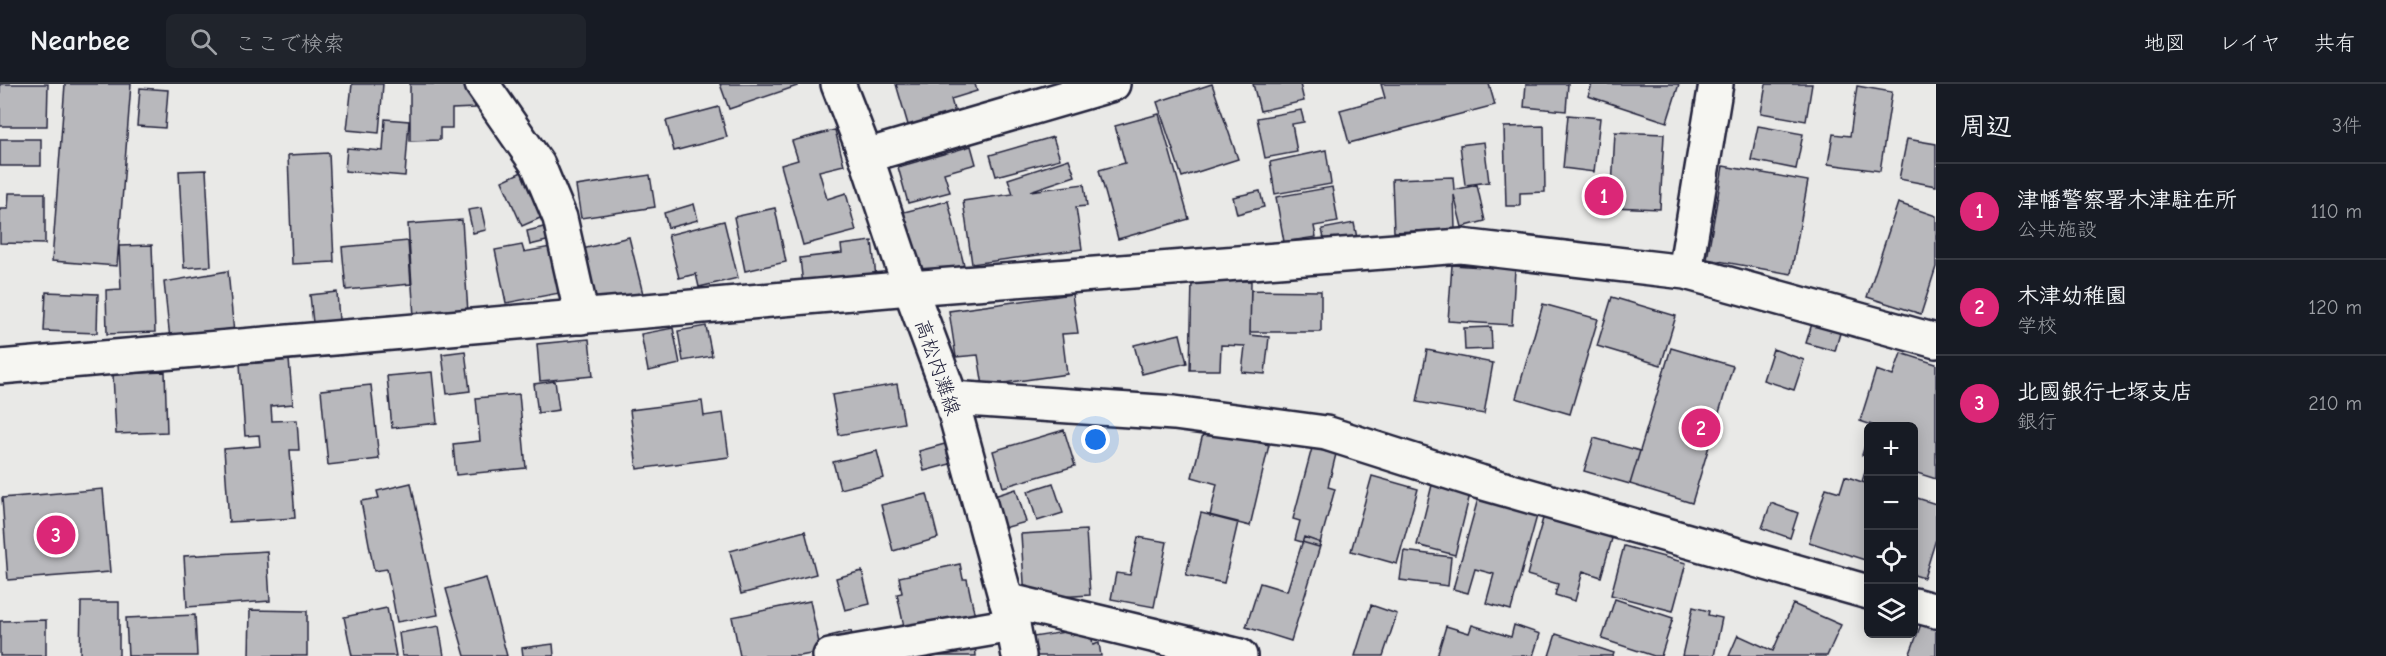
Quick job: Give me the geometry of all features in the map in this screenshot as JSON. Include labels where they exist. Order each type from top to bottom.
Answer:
[{"type":"street","points":[[482,84],[538,165],[560,218],[582,317]]},
{"type":"street","name":"高松内灘線","points":[[838,84],[866,156],[910,288],[951,398],[1013,627]]},
{"type":"street","points":[[866,156],[1113,84]]},
{"type":"street","points":[[1685,273],[1716,84]]},
{"type":"street","points":[[0,367],[910,288],[1461,246],[1685,273],[1936,341]]},
{"type":"street","points":[[951,398],[1174,413],[1326,433],[1480,482],[1864,591]]},
{"type":"street","points":[[1918,606],[1936,611]]},
{"type":"street","points":[[830,656],[1013,627],[1240,656]]},
{"type":"building","points":[[0,84],[48,84],[47,126],[0,126]]},
{"type":"building","points":[[65,84],[131,84],[117,266],[52,261]]},
{"type":"building","points":[[352,84],[383,84],[379,133],[347,130]]},
{"type":"building","points":[[410,84],[474,84],[475,108],[452,109],[452,128],[440,128],[440,140],[410,141]]},
{"type":"building","points":[[720,84],[796,84],[797,86],[729,109]]},
{"type":"building","points":[[896,84],[975,84],[977,91],[951,99],[957,121],[911,135]]},
{"type":"building","points":[[1212,84],[1238,159],[1182,177],[1157,102]]},
{"type":"building","points":[[1253,84],[1300,84],[1304,101],[1260,111]]},
{"type":"building","points":[[1381,84],[1489,84],[1495,105],[1349,143],[1340,110],[1385,98]]},
{"type":"building","points":[[1526,84],[1568,84],[1566,111],[1524,107]]},
{"type":"building","points":[[1592,84],[1679,84],[1667,122],[1588,96]]},
{"type":"building","points":[[1766,84],[1812,84],[1806,121],[1761,113]]},
{"type":"building","points":[[1857,86],[1892,92],[1880,171],[1828,164],[1833,134],[1850,136]]},
{"type":"building","points":[[140,88],[168,90],[165,128],[137,126]]},
{"type":"building","points":[[719,107],[727,137],[674,151],[666,121]]},
{"type":"building","points":[[1301,110],[1304,122],[1292,124],[1297,152],[1265,158],[1257,118]]},
{"type":"building","points":[[1159,114],[1189,219],[1118,239],[1099,170],[1125,163],[1115,126]]},
{"type":"building","points":[[1568,115],[1600,118],[1594,172],[1563,168]]},
{"type":"building","points":[[385,119],[409,121],[405,176],[345,171],[347,148],[383,151]]},
{"type":"building","points":[[1544,126],[1545,192],[1520,193],[1520,206],[1506,206],[1504,127]]},
{"type":"building","points":[[1758,126],[1803,134],[1796,169],[1751,160]]},
{"type":"building","points":[[835,130],[844,165],[819,171],[827,199],[846,193],[856,231],[803,245],[781,165],[798,160],[792,141]]},
{"type":"building","points":[[1615,132],[1664,134],[1660,209],[1611,207]]},
{"type":"building","points":[[1053,137],[1060,159],[996,176],[990,155]]},
{"type":"building","points":[[0,139],[41,139],[41,166],[0,166]]},
{"type":"building","points":[[1907,139],[1936,144],[1936,186],[1899,179]]},
{"type":"building","points":[[1484,142],[1489,182],[1465,185],[1460,145]]},
{"type":"building","points":[[971,146],[976,164],[944,173],[950,192],[908,203],[898,167]]},
{"type":"building","points":[[1326,150],[1331,184],[1275,194],[1270,162]]},
{"type":"building","points":[[329,153],[334,262],[292,264],[288,155]]},
{"type":"building","points":[[1069,159],[1075,176],[1030,191],[1084,184],[1087,206],[1076,207],[1082,249],[972,264],[963,201],[1013,194],[1008,179]]},
{"type":"building","points":[[1723,166],[1808,181],[1791,274],[1707,259]]},
{"type":"building","points":[[206,170],[211,266],[184,268],[179,171]]},
{"type":"building","points":[[526,170],[547,215],[522,226],[502,181]]},
{"type":"building","points":[[650,175],[655,207],[581,218],[576,186]]},
{"type":"building","points":[[1453,177],[1454,190],[1477,185],[1485,221],[1462,227],[1454,195],[1455,229],[1394,232],[1392,179]]},
{"type":"building","points":[[1332,187],[1338,222],[1314,226],[1316,237],[1284,242],[1276,197]]},
{"type":"building","points":[[1260,191],[1264,207],[1237,214],[1233,197]]},
{"type":"building","points":[[9,193],[45,193],[45,244],[0,243],[0,209],[8,209]]},
{"type":"building","points":[[948,201],[964,265],[920,276],[904,212]]},
{"type":"building","points":[[1898,203],[1936,216],[1936,267],[1921,314],[1867,297]]},
{"type":"building","points":[[694,204],[698,220],[668,228],[664,213]]},
{"type":"building","points":[[481,208],[486,230],[473,233],[468,210]]},
{"type":"building","points":[[775,208],[786,262],[745,271],[734,217]]},
{"type":"building","points":[[462,220],[468,313],[414,317],[408,224]]},
{"type":"building","points":[[724,221],[738,278],[699,287],[696,274],[679,278],[668,235]]},
{"type":"building","points":[[1354,223],[1357,238],[1325,244],[1322,229]]},
{"type":"building","points":[[552,225],[555,239],[530,245],[527,231]]},
{"type":"building","points":[[629,237],[644,298],[590,312],[575,251]]},
{"type":"building","points":[[408,241],[411,284],[346,290],[342,247]]},
{"type":"building","points":[[872,241],[877,286],[804,294],[800,258],[842,253],[841,245]]},
{"type":"building","points":[[152,245],[155,332],[107,334],[106,290],[121,289],[119,246]]},
{"type":"building","points":[[522,245],[524,252],[556,246],[565,292],[506,303],[495,250]]},
{"type":"building","points":[[1452,265],[1515,269],[1512,325],[1448,321]]},
{"type":"building","points":[[228,271],[234,333],[170,339],[164,282]]},
{"type":"building","points":[[1192,280],[1251,281],[1250,335],[1269,337],[1265,374],[1242,372],[1245,346],[1221,345],[1220,370],[1190,370]]},
{"type":"building","points":[[1251,290],[1321,291],[1321,332],[1250,332]]},
{"type":"building","points":[[46,292],[98,294],[97,333],[44,331]]},
{"type":"building","points":[[337,292],[339,320],[313,323],[310,295]]},
{"type":"building","points":[[1072,294],[1078,333],[1062,334],[1067,374],[983,386],[978,355],[956,357],[949,311]]},
{"type":"building","points":[[1612,297],[1676,316],[1661,365],[1597,346]]},
{"type":"building","points":[[1543,304],[1598,319],[1570,414],[1516,398]]},
{"type":"building","points":[[1814,317],[1842,326],[1835,351],[1806,343]]},
{"type":"building","points":[[706,326],[712,356],[683,361],[678,331]]},
{"type":"building","points":[[1491,327],[1492,349],[1465,350],[1464,328]]},
{"type":"building","points":[[673,328],[680,364],[648,371],[641,334]]},
{"type":"building","points":[[1180,334],[1187,363],[1142,374],[1134,345]]},
{"type":"building","points":[[589,339],[593,376],[540,381],[537,344]]},
{"type":"building","points":[[1671,348],[1733,366],[1692,503],[1630,484]]},
{"type":"building","points":[[1773,349],[1804,360],[1794,390],[1763,380]]},
{"type":"building","points":[[1427,350],[1493,363],[1484,414],[1417,402]]},
{"type":"building","points":[[465,351],[470,391],[447,394],[442,354]]},
{"type":"building","points":[[1901,353],[1936,364],[1936,479],[1918,473],[1918,422],[1860,421],[1876,370],[1893,376]]},
{"type":"building","points":[[289,360],[293,404],[271,406],[272,421],[297,420],[299,450],[290,450],[295,518],[229,522],[224,449],[260,446],[259,435],[245,436],[240,364]]},
{"type":"building","points":[[165,372],[167,432],[116,434],[113,374]]},
{"type":"building","points":[[432,372],[437,423],[392,428],[387,376]]},
{"type":"building","points":[[555,381],[559,410],[538,413],[534,384]]},
{"type":"building","points":[[897,384],[904,423],[839,435],[832,395]]},
{"type":"building","points":[[371,385],[379,459],[328,465],[321,390]]},
{"type":"building","points":[[519,394],[526,468],[456,475],[453,444],[480,441],[476,398]]},
{"type":"building","points":[[702,401],[704,416],[723,413],[729,457],[637,469],[630,410]]},
{"type":"building","points":[[1064,430],[1075,466],[1003,487],[993,451]]},
{"type":"building","points":[[1204,430],[1269,445],[1250,526],[1210,516],[1217,484],[1192,477]]},
{"type":"building","points":[[1594,438],[1640,451],[1630,484],[1584,471]]},
{"type":"building","points":[[945,444],[950,464],[924,471],[919,451]]},
{"type":"building","points":[[1312,448],[1336,454],[1328,487],[1335,489],[1319,547],[1295,540],[1300,521],[1293,519]]},
{"type":"building","points":[[877,451],[884,478],[840,489],[833,462]]},
{"type":"building","points":[[1372,476],[1418,489],[1397,564],[1351,551]]},
{"type":"building","points":[[1845,476],[1864,483],[1864,560],[1809,542],[1826,488],[1840,492]]},
{"type":"building","points":[[411,483],[438,615],[397,622],[387,569],[374,571],[361,501],[379,498],[377,491]]},
{"type":"building","points":[[1053,483],[1063,513],[1037,521],[1028,491]]},
{"type":"building","points":[[1432,485],[1452,490],[1471,490],[1455,555],[1417,545]]},
{"type":"building","points":[[1481,488],[1540,505],[1511,610],[1486,603],[1494,574],[1475,569],[1468,593],[1453,589]]},
{"type":"building","points":[[103,489],[110,572],[8,580],[2,498]]},
{"type":"building","points":[[1016,489],[1026,522],[1000,529],[991,497]]},
{"type":"building","points":[[927,494],[938,538],[893,551],[881,505]]},
{"type":"building","points":[[1918,498],[1936,504],[1936,539],[1924,578],[1918,576]]},
{"type":"building","points":[[1771,503],[1798,513],[1790,538],[1762,528]]},
{"type":"building","points":[[1201,513],[1238,522],[1224,583],[1186,575]]},
{"type":"building","points":[[1544,515],[1613,535],[1601,577],[1583,571],[1575,601],[1555,595],[1558,584],[1527,575]]},
{"type":"building","points":[[1086,530],[1090,595],[1025,599],[1021,534]]},
{"type":"building","points":[[805,531],[816,574],[741,594],[730,551]]},
{"type":"building","points":[[1138,537],[1167,542],[1154,607],[1111,599],[1116,573],[1130,575]]},
{"type":"building","points":[[1304,537],[1321,543],[1291,641],[1246,627],[1260,583],[1287,591]]},
{"type":"building","points":[[1624,546],[1686,563],[1673,611],[1611,595]]},
{"type":"building","points":[[267,551],[270,601],[187,607],[184,556]]},
{"type":"building","points":[[1404,551],[1451,557],[1448,586],[1400,580]]},
{"type":"building","points":[[960,564],[963,579],[967,579],[977,626],[907,641],[897,594],[902,593],[899,577]]},
{"type":"building","points":[[862,571],[870,604],[845,610],[836,578]]},
{"type":"building","points":[[486,578],[507,656],[465,656],[446,589]]},
{"type":"building","points":[[1615,599],[1673,618],[1661,656],[1654,656],[1602,639]]},
{"type":"building","points":[[810,601],[821,652],[800,656],[740,656],[732,617]]},
{"type":"building","points":[[81,602],[119,602],[119,656],[80,656]]},
{"type":"building","points":[[1793,604],[1841,625],[1827,656],[1729,656],[1738,635],[1773,651]]},
{"type":"building","points":[[1371,605],[1397,614],[1383,656],[1355,656]]},
{"type":"building","points":[[1693,607],[1709,611],[1708,615],[1722,618],[1714,656],[1682,656]]},
{"type":"building","points":[[387,608],[396,656],[352,656],[344,617]]},
{"type":"building","points":[[1927,608],[1936,612],[1936,656],[1909,656],[1916,638],[1918,638]]},
{"type":"building","points":[[250,610],[307,611],[307,656],[249,656]]},
{"type":"building","points":[[195,615],[197,656],[128,656],[126,618]]},
{"type":"building","points":[[46,620],[46,656],[0,656],[0,621]]},
{"type":"building","points":[[1472,625],[1511,637],[1514,625],[1540,634],[1533,656],[1437,656],[1446,626],[1469,633]]},
{"type":"building","points":[[439,626],[444,656],[402,656],[399,633]]},
{"type":"building","points":[[1090,628],[1093,645],[1099,643],[1101,656],[1037,656],[1033,637]]},
{"type":"building","points":[[851,631],[855,647],[832,652],[829,636]]},
{"type":"building","points":[[1556,634],[1614,653],[1613,656],[1549,656]]},
{"type":"building","points":[[553,644],[554,656],[523,656],[522,648]]},
{"type":"building","points":[[975,644],[976,656],[917,656]]},
{"type":"place","name":"津幡警察署木津駐在所","points":[[1604,196]]},
{"type":"place","name":"木津幼稚園","points":[[1701,428]]},
{"type":"place","name":"北國銀行七塚支店","points":[[56,535]]}]
